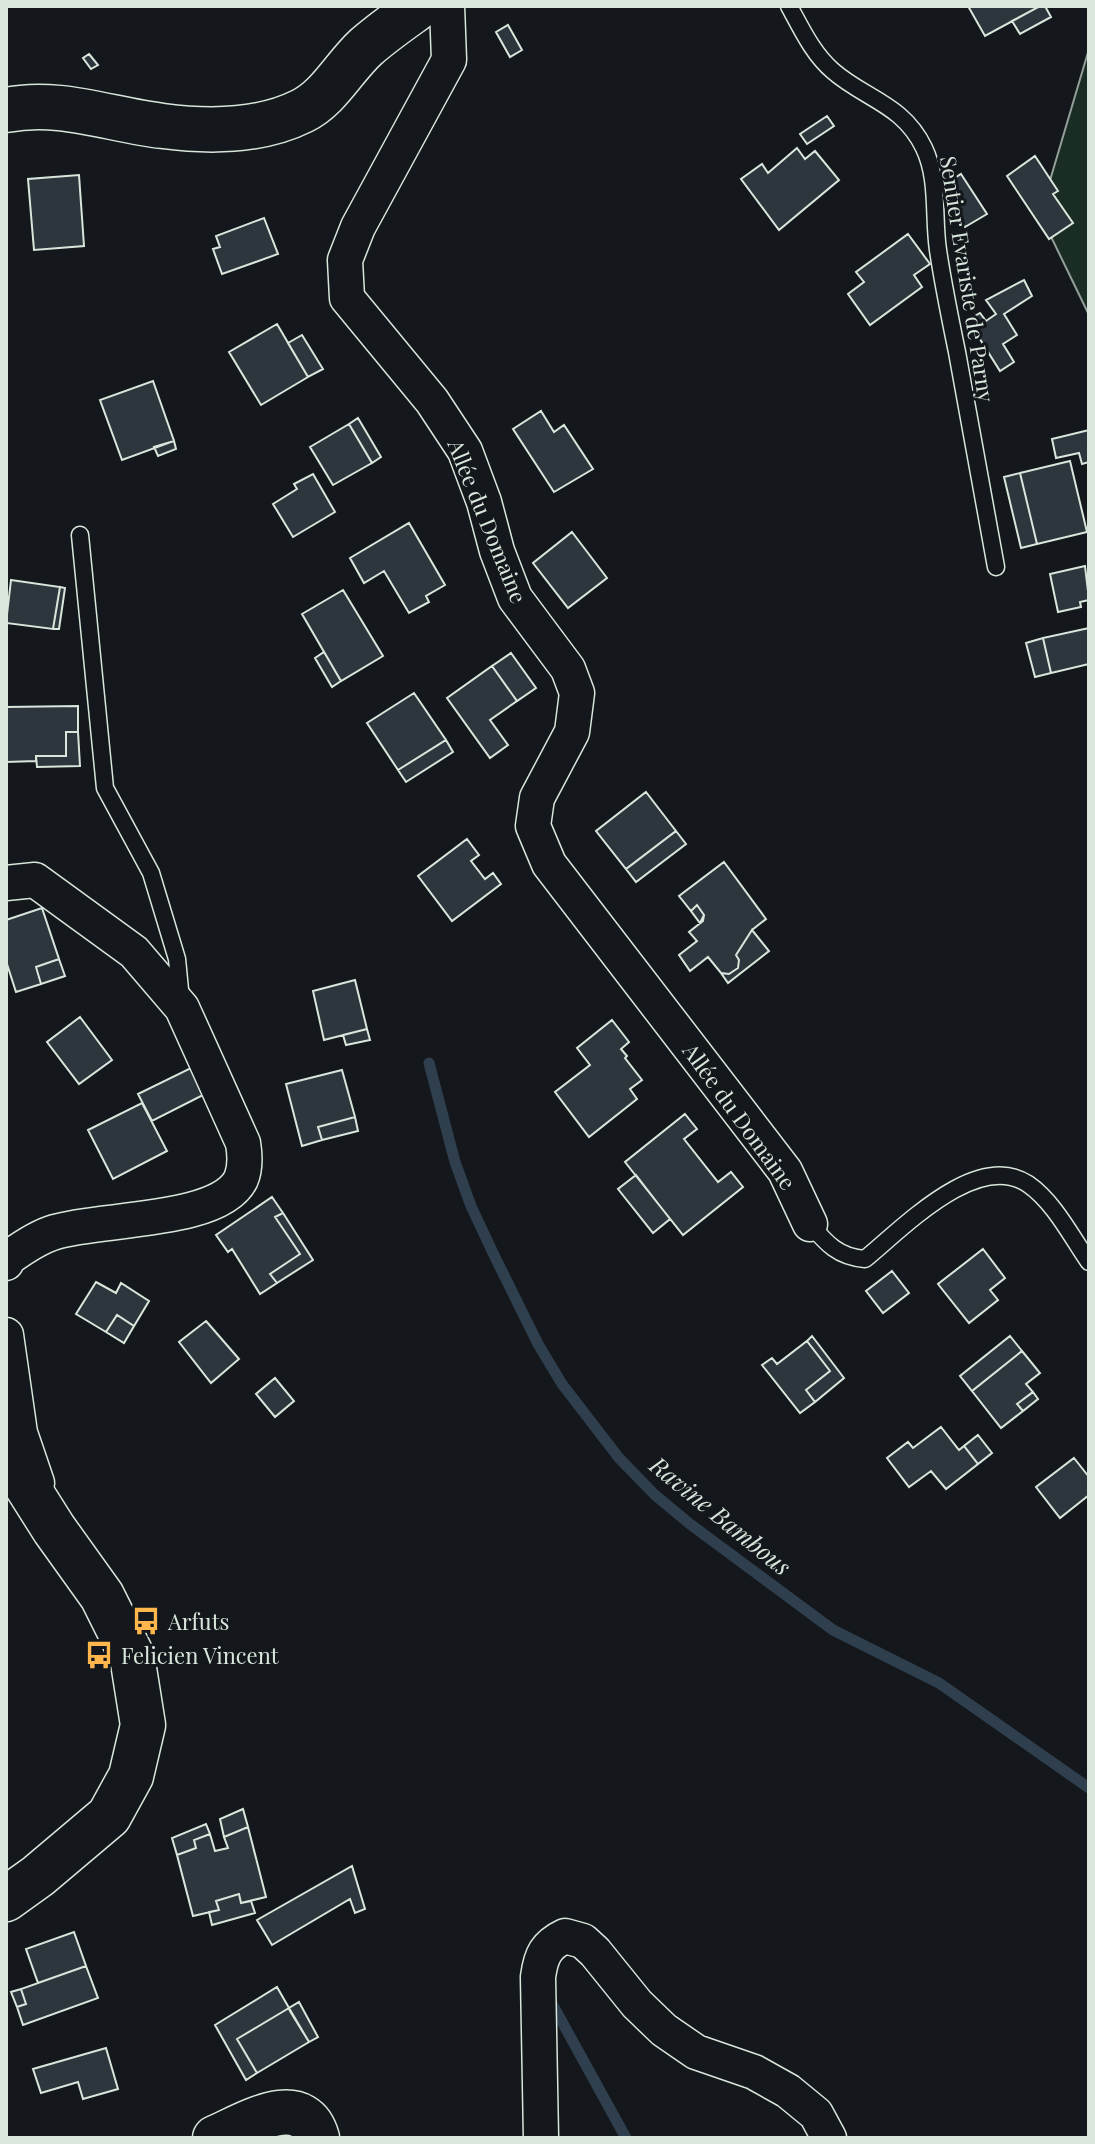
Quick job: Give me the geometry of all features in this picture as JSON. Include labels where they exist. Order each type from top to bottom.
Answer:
[{"type":"main road","points":[[6,110],[29,106],[75,109],[163,126],[191,128],[233,130],[272,123],[316,104],[365,48],[420,6]]},
{"type":"main road","points":[[6,1453],[54,1529],[102,1596],[132,1656],[143,1725],[131,1776],[109,1816],[6,1899]]},
{"type":"main road","points":[[215,2138],[268,2114],[291,2111],[308,2121],[317,2138]]},
{"type":"street","name":"Allée du Domaine","points":[[447,6],[449,60],[358,227],[345,260],[347,298],[432,401],[465,451],[515,598],[568,669],[577,693],[572,732],[537,798],[533,826],[549,864],[785,1171],[810,1224]]},
{"type":"street","points":[[6,883],[35,880],[134,952],[182,1008],[243,1143],[246,1159],[240,1181],[220,1199],[190,1212],[105,1222],[55,1232],[30,1243],[7,1259],[6,1263]]},
{"type":"street","points":[[6,1335],[20,1433],[54,1529]]},
{"type":"street","points":[[541,2138],[538,1977],[541,1956],[550,1943],[565,1936],[583,1941],[595,1952],[637,2004],[664,2030],[696,2052],[754,2072],[788,2091],[816,2114],[829,2138]]},
{"type":"lane","name":"Sentier Evariste de Parny","points":[[789,6],[811,47],[829,69],[849,85],[872,95],[894,110],[911,128],[924,149],[933,180],[938,250],[996,567]]},
{"type":"lane","points":[[80,535],[105,788],[151,873],[177,959],[182,1008]]},
{"type":"lane","points":[[810,1224],[831,1248],[851,1258],[865,1259],[943,1196],[978,1177],[1004,1174],[1026,1183],[1046,1199],[1089,1262]]},
{"type":"green space","points":[[1089,49],[1089,315],[1040,214]]},
{"type":"building","points":[[968,6],[1040,6],[985,36]]},
{"type":"building","points":[[1045,6],[1051,17],[1020,34],[1012,21]]},
{"type":"building","points":[[508,25],[522,50],[510,57],[496,32]]},
{"type":"building","points":[[89,54],[98,65],[91,69],[83,58]]},
{"type":"building","points":[[827,116],[834,126],[807,144],[800,134]]},
{"type":"building","points":[[797,148],[805,159],[815,151],[839,180],[779,230],[741,179],[762,164],[768,173]]},
{"type":"building","points":[[1035,156],[1058,191],[1053,194],[1073,223],[1049,239],[1007,176]]},
{"type":"building","points":[[961,174],[987,214],[965,227],[939,188]]},
{"type":"building","points":[[79,175],[84,246],[34,250],[28,179]]},
{"type":"building","points":[[264,218],[278,254],[222,274],[213,249],[220,247],[216,236]]},
{"type":"building","points":[[908,234],[930,264],[914,275],[922,287],[870,325],[848,294],[864,282],[856,272]]},
{"type":"building","points":[[1024,280],[1032,296],[1004,314],[1017,335],[1003,344],[1014,362],[1000,371],[968,320],[980,313],[986,321],[996,314],[986,300]]},
{"type":"building","points":[[277,324],[308,377],[261,405],[229,352]]},
{"type":"building","points":[[302,335],[323,369],[308,377],[288,343]]},
{"type":"building","points":[[153,381],[174,441],[122,460],[100,400]]},
{"type":"building","points":[[541,411],[554,432],[564,425],[593,469],[554,492],[513,429]]},
{"type":"building","points":[[358,418],[381,457],[372,463],[349,424]]},
{"type":"building","points":[[349,424],[372,463],[333,485],[310,447]]},
{"type":"building","points":[[1089,430],[1089,462],[1082,464],[1079,453],[1056,458],[1052,439]]},
{"type":"building","points":[[174,441],[176,449],[158,456],[154,447]]},
{"type":"building","points":[[1070,461],[1087,532],[1037,544],[1020,473]]},
{"type":"building","points":[[1020,473],[1037,544],[1021,548],[1004,477]]},
{"type":"building","points":[[313,474],[335,512],[293,537],[273,504],[297,489],[294,484]]},
{"type":"building","points":[[409,523],[445,585],[426,596],[429,602],[409,613],[384,571],[364,583],[350,558]]},
{"type":"building","points":[[572,532],[607,578],[568,608],[533,563]]},
{"type":"building","points":[[1085,566],[1089,600],[1080,602],[1081,607],[1058,612],[1050,574]]},
{"type":"building","points":[[11,580],[60,587],[53,629],[6,623]]},
{"type":"building","points":[[60,587],[65,588],[59,629],[53,629]]},
{"type":"building","points":[[343,590],[383,656],[341,681],[302,614]]},
{"type":"building","points":[[1089,628],[1089,664],[1051,673],[1043,638]]},
{"type":"building","points":[[1043,638],[1051,673],[1035,677],[1026,643]]},
{"type":"building","points":[[324,652],[341,681],[332,687],[315,658]]},
{"type":"building","points":[[511,653],[536,688],[517,701],[492,666]]},
{"type":"building","points":[[492,666],[517,701],[490,720],[508,745],[490,758],[447,698]]},
{"type":"building","points":[[414,693],[446,740],[398,770],[367,723]]},
{"type":"building","points":[[78,706],[78,732],[66,732],[66,756],[36,756],[36,761],[6,762],[6,707]]},
{"type":"building","points":[[66,732],[78,732],[80,766],[37,767],[36,756],[66,756]]},
{"type":"building","points":[[446,740],[453,752],[406,782],[398,770]]},
{"type":"building","points":[[646,792],[676,831],[626,869],[596,831]]},
{"type":"building","points":[[676,831],[686,844],[636,882],[626,869]]},
{"type":"building","points":[[467,839],[479,855],[471,861],[485,879],[493,873],[501,884],[452,921],[418,876]]},
{"type":"building","points":[[724,862],[766,919],[752,930],[736,955],[738,968],[729,974],[721,973],[708,957],[690,971],[679,955],[697,941],[689,932],[703,921],[704,915],[697,905],[691,911],[679,896]]},
{"type":"building","points":[[697,905],[704,915],[700,923],[691,911]]},
{"type":"building","points":[[42,908],[59,959],[36,967],[41,984],[16,992],[6,961],[6,920]]},
{"type":"building","points":[[752,930],[769,951],[728,983],[721,973],[729,974],[738,968],[736,955]]},
{"type":"building","points":[[59,959],[65,976],[41,984],[36,967]]},
{"type":"building","points":[[355,980],[367,1029],[324,1040],[313,991]]},
{"type":"building","points":[[80,1017],[112,1060],[79,1084],[47,1042]]},
{"type":"building","points":[[612,1020],[629,1042],[621,1049],[627,1056],[625,1058],[642,1080],[630,1089],[637,1099],[589,1137],[555,1092],[590,1065],[577,1048]]},
{"type":"building","points":[[367,1029],[370,1040],[346,1045],[343,1035]]},
{"type":"building","points":[[197,1065],[209,1092],[152,1121],[138,1094]]},
{"type":"building","points":[[342,1070],[355,1117],[318,1127],[322,1140],[302,1146],[286,1084]]},
{"type":"building","points":[[142,1103],[167,1151],[113,1179],[88,1130]]},
{"type":"building","points":[[685,1114],[697,1129],[684,1139],[718,1182],[731,1172],[743,1187],[683,1235],[625,1162]]},
{"type":"building","points":[[355,1117],[358,1131],[322,1140],[318,1127]]},
{"type":"building","points":[[636,1175],[670,1219],[653,1233],[618,1189]]},
{"type":"building","points":[[272,1197],[283,1213],[275,1217],[300,1254],[270,1274],[277,1283],[260,1294],[232,1249],[228,1252],[216,1235]]},
{"type":"building","points":[[283,1213],[313,1260],[277,1283],[270,1274],[300,1254],[275,1217]]},
{"type":"building","points":[[983,1249],[1005,1278],[990,1290],[998,1300],[969,1323],[938,1284]]},
{"type":"building","points":[[892,1271],[909,1293],[883,1313],[866,1291]]},
{"type":"building","points":[[96,1282],[116,1293],[121,1283],[149,1301],[134,1326],[117,1315],[106,1332],[76,1314]]},
{"type":"building","points":[[117,1315],[134,1326],[124,1343],[106,1332]]},
{"type":"building","points":[[206,1321],[239,1359],[211,1383],[179,1342]]},
{"type":"building","points":[[812,1336],[844,1378],[815,1402],[806,1390],[830,1371],[807,1341]]},
{"type":"building","points":[[1010,1336],[1022,1351],[972,1391],[960,1376]]},
{"type":"building","points":[[807,1341],[830,1371],[806,1390],[815,1402],[800,1413],[762,1365],[772,1358],[777,1364]]},
{"type":"building","points":[[1022,1351],[1040,1373],[1026,1384],[1033,1392],[1017,1404],[1023,1411],[1001,1428],[972,1391]]},
{"type":"building","points":[[275,1378],[294,1401],[275,1417],[256,1394]]},
{"type":"building","points":[[1033,1392],[1038,1399],[1023,1411],[1017,1404]]},
{"type":"building","points":[[941,1427],[959,1450],[964,1446],[978,1464],[946,1489],[931,1471],[909,1487],[887,1458],[908,1442],[913,1448]]},
{"type":"building","points":[[978,1435],[992,1453],[978,1464],[964,1446]]},
{"type":"building","points":[[1074,1458],[1089,1477],[1089,1495],[1060,1518],[1036,1487]]},
{"type":"building","points":[[243,1809],[248,1827],[224,1837],[220,1819]]},
{"type":"building","points":[[206,1824],[210,1834],[194,1840],[196,1848],[177,1855],[172,1838]]},
{"type":"building","points":[[248,1827],[266,1897],[241,1903],[239,1894],[216,1901],[219,1910],[193,1916],[177,1855],[196,1848],[194,1840],[210,1834],[215,1851],[228,1848],[224,1837]]},
{"type":"building","points":[[352,1866],[365,1909],[355,1913],[350,1899],[272,1945],[257,1920]]},
{"type":"building","points":[[239,1894],[241,1903],[251,1901],[255,1913],[212,1925],[209,1912],[219,1910],[216,1901]]},
{"type":"building","points":[[74,1932],[86,1966],[38,1983],[26,1949]]},
{"type":"building","points":[[86,1966],[98,1998],[23,2025],[17,2007],[26,2004],[21,1989]]},
{"type":"building","points":[[277,1987],[289,2008],[237,2039],[257,2073],[246,2080],[215,2025]]},
{"type":"building","points":[[21,1989],[26,2004],[17,2007],[11,1992]]},
{"type":"building","points":[[299,2002],[318,2037],[309,2042],[289,2008]]},
{"type":"building","points":[[289,2008],[309,2042],[257,2073],[237,2039]]},
{"type":"building","points":[[106,2048],[118,2089],[83,2099],[78,2082],[41,2093],[33,2069]]},
{"type":"waterway","name":"Ravine Bambous","points":[[429,1063],[455,1162],[493,1253],[538,1344],[562,1384],[619,1458],[655,1495],[690,1524],[833,1630],[939,1683],[1089,1788]]},
{"type":"waterway","points":[[550,2000],[626,2138]]},
{"type":"place","name":"Arfuts","points":[[146,1621]]},
{"type":"place","name":"Felicien Vincent","points":[[99,1655]]}]
